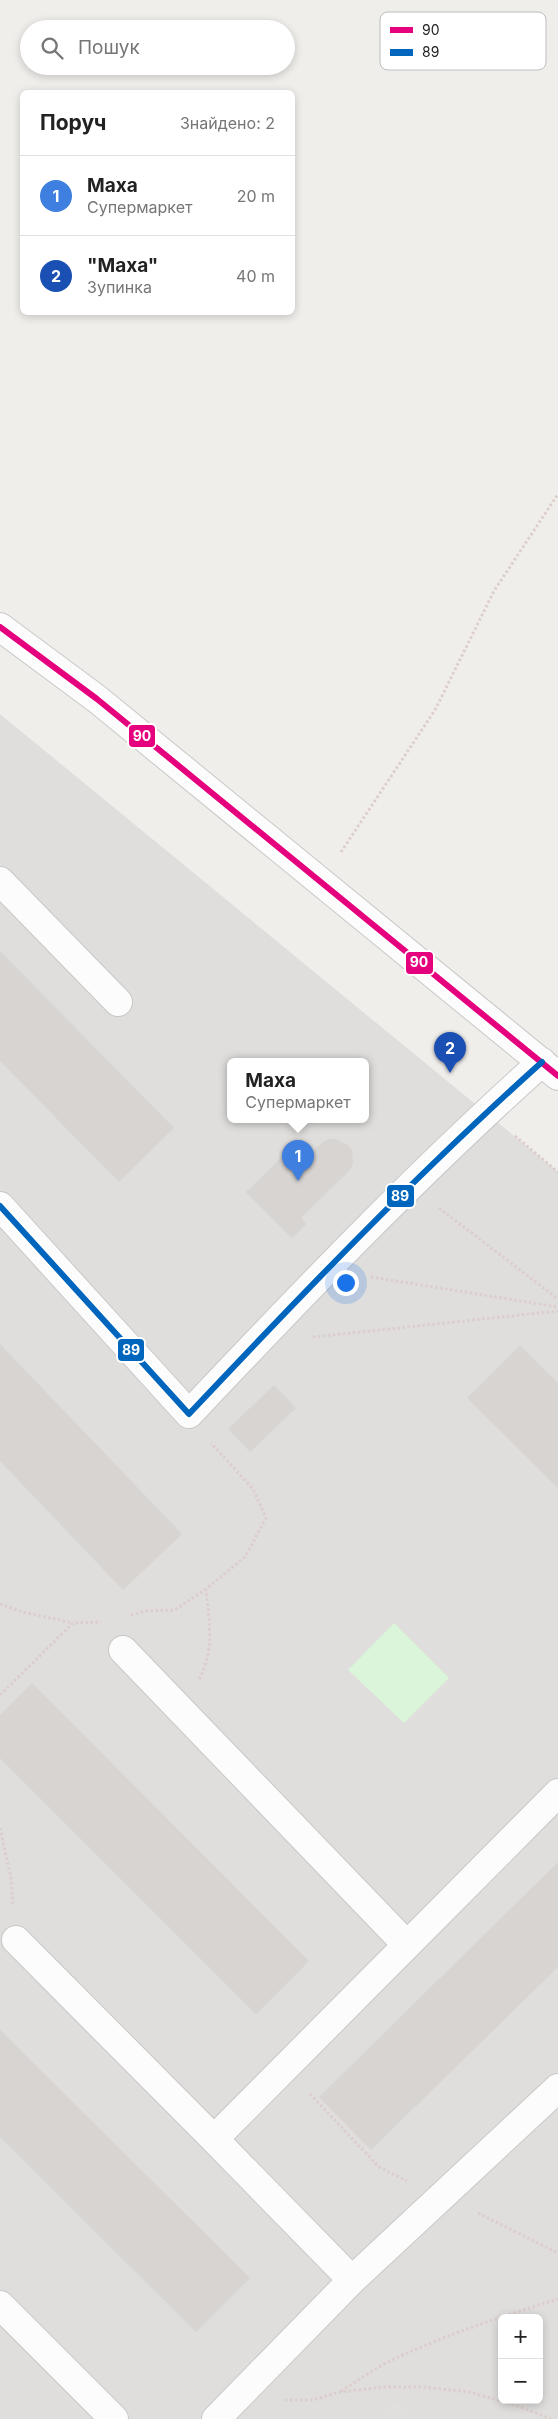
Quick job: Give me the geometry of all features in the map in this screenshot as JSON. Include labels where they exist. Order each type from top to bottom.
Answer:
[{"type":"street","points":[[0,627],[97,700],[550,1069],[486,1112],[326,1270],[190,1414],[0,1206]]},
{"type":"street","points":[[0,881],[118,1002]]},
{"type":"street","points":[[123,1650],[407,1945]]},
{"type":"street","points":[[214,2139],[558,1793]]},
{"type":"street","points":[[16,1940],[352,2280]]},
{"type":"street","points":[[225,2410],[352,2280],[558,2088]]},
{"type":"street","points":[[0,2305],[114,2419]]},
{"type":"path","points":[[321,882],[435,710],[494,591],[558,494]]},
{"type":"path","points":[[486,1112],[558,1172]]},
{"type":"path","points":[[410,1186],[558,1299]]},
{"type":"path","points":[[326,1270],[558,1309]]},
{"type":"path","points":[[256,1343],[558,1309]]},
{"type":"path","points":[[129,1616],[146,1611],[175,1610],[206,1589],[245,1556],[266,1518],[253,1489],[219,1454],[190,1414]]},
{"type":"path","points":[[182,1710],[208,1664],[210,1630],[206,1589]]},
{"type":"path","points":[[0,1604],[23,1612],[73,1623],[104,1622]]},
{"type":"path","points":[[0,1695],[73,1623]]},
{"type":"path","points":[[0,1828],[11,1878],[16,1940]]},
{"type":"path","points":[[339,2392],[385,2364],[433,2343],[484,2322],[558,2299]]},
{"type":"path","points":[[225,2410],[313,2400],[339,2392],[384,2386],[424,2387],[468,2392],[518,2406],[551,2419]]},
{"type":"shaded area","points":[[0,714],[558,1172],[558,2419],[0,2419]]},
{"type":"shaded area","points":[[394,2401],[418,2419],[379,2419]]},
{"type":"green space","points":[[394,1623],[449,1678],[404,1723],[348,1670]]},
{"type":"building","points":[[0,951],[174,1128],[119,1182],[0,1061]]},
{"type":"building","points":[[329,1139],[336,1139],[348,1145],[352,1150],[353,1164],[350,1170],[301,1218],[306,1224],[292,1238],[246,1192],[297,1142],[309,1155]]},
{"type":"building","points":[[0,1344],[182,1534],[123,1590],[0,1461]]},
{"type":"building","points":[[520,1345],[558,1383],[558,1488],[467,1398]]},
{"type":"building","points":[[274,1385],[296,1408],[250,1452],[228,1429]]},
{"type":"building","points":[[32,1683],[309,1961],[256,2014],[0,1758],[0,1715]]},
{"type":"building","points":[[558,1862],[558,1967],[371,2150],[319,2097]]},
{"type":"building","points":[[0,2030],[250,2278],[196,2332],[0,2137]]},
{"type":"transit line","name":"90","points":[[0,627],[97,699],[558,1076]]},
{"type":"transit line","name":"89","points":[[0,1206],[189,1414],[406,1190],[542,1062]]},
{"type":"place","name":"\"Маха\"","points":[[450,1073]]},
{"type":"place","name":"Маха","points":[[298,1181]]}]
